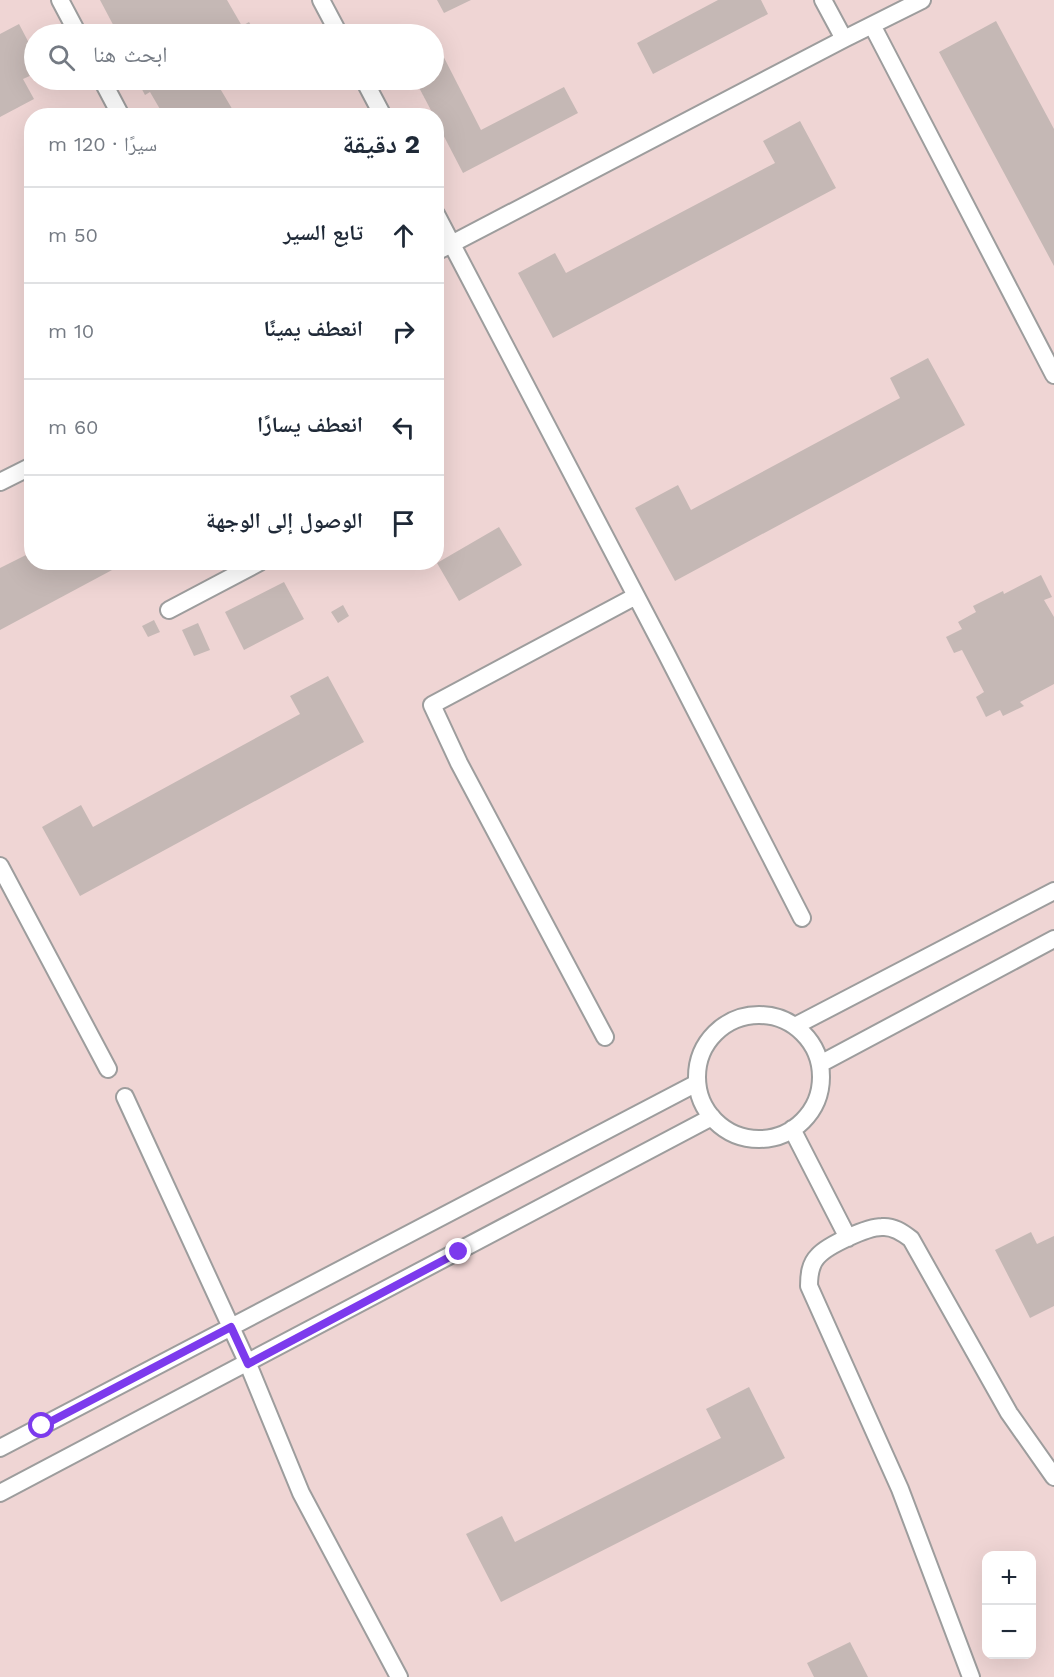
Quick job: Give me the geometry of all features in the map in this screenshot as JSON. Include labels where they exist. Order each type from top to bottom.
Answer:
[{"type":"lane","points":[[60,0],[73,24]]},
{"type":"lane","points":[[321,0],[334,24]]},
{"type":"lane","points":[[824,0],[843,39]]},
{"type":"lane","points":[[444,248],[922,0]]},
{"type":"lane","points":[[872,25],[1054,375]]},
{"type":"lane","points":[[107,90],[117,108]]},
{"type":"lane","points":[[369,90],[379,108]]},
{"type":"lane","points":[[444,228],[802,918]]},
{"type":"lane","points":[[0,482],[24,470]]},
{"type":"lane","points":[[169,610],[245,570]]},
{"type":"lane","points":[[605,1036],[459,763],[432,705],[636,596]]},
{"type":"lane","points":[[0,866],[108,1069]]},
{"type":"lane","points":[[795,1026],[1054,891]]},
{"type":"lane","points":[[820,1064],[1054,939]]},
{"type":"lane","points":[[766,1015],[795,1026],[807,1036],[820,1064],[819,1094],[808,1114],[792,1130],[772,1137],[750,1138],[723,1127],[712,1117],[700,1095],[697,1083],[702,1052],[710,1038],[728,1024],[750,1016],[766,1015]]},
{"type":"lane","points":[[0,1448],[697,1083]]},
{"type":"lane","points":[[125,1096],[248,1364],[301,1493],[399,1677]]},
{"type":"lane","points":[[0,1494],[712,1117]]},
{"type":"lane","points":[[792,1130],[848,1238]]},
{"type":"lane","points":[[971,1677],[900,1489],[809,1286],[809,1275],[818,1255],[827,1248],[873,1228],[882,1227],[901,1231],[912,1239],[1008,1413],[1054,1477]]},
{"type":"shaded area","points":[[0,0],[1054,0],[1054,1677],[0,1677]]},
{"type":"building","points":[[100,0],[227,0],[241,24],[113,24]]},
{"type":"building","points":[[437,0],[471,0],[444,13]]},
{"type":"building","points":[[718,0],[761,0],[768,14],[653,74],[637,43]]},
{"type":"building","points":[[996,21],[1054,129],[1054,266],[939,52]]},
{"type":"building","points":[[19,24],[24,34],[24,90],[29,90],[34,99],[0,117],[0,34]]},
{"type":"building","points":[[444,58],[481,130],[564,87],[578,113],[463,173],[444,136],[444,108],[430,108],[420,90],[444,90]]},
{"type":"building","points":[[142,90],[221,90],[232,108],[159,108],[150,92],[145,95]]},
{"type":"building","points":[[800,121],[836,188],[553,338],[518,273],[555,253],[566,273],[775,163],[763,141]]},
{"type":"building","points":[[928,358],[965,425],[675,581],[635,508],[678,485],[691,510],[900,398],[890,378]]},
{"type":"building","points":[[499,527],[522,565],[459,601],[441,570],[444,570],[444,559]]},
{"type":"building","points":[[24,556],[24,570],[112,570],[0,630],[0,568]]},
{"type":"building","points":[[1041,575],[1052,597],[1044,600],[1054,617],[1054,684],[1020,702],[1024,706],[1003,716],[1000,710],[986,717],[976,697],[984,692],[962,650],[954,653],[946,637],[962,629],[958,622],[976,612],[973,606],[1003,591],[1004,594]]},
{"type":"building","points":[[284,582],[304,619],[244,650],[225,612]]},
{"type":"building","points":[[343,605],[349,616],[338,623],[331,612]]},
{"type":"building","points":[[154,620],[160,632],[148,637],[142,626]]},
{"type":"building","points":[[198,623],[210,650],[194,656],[182,630]]},
{"type":"building","points":[[328,676],[364,742],[80,896],[42,827],[81,805],[93,827],[300,714],[290,696]]},
{"type":"building","points":[[1031,1232],[1037,1244],[1054,1236],[1054,1306],[1030,1318],[995,1250]]},
{"type":"building","points":[[749,1387],[785,1458],[501,1602],[466,1534],[502,1516],[515,1542],[721,1438],[706,1409]]},
{"type":"building","points":[[850,1642],[868,1677],[814,1677],[807,1663]]},
{"type":"route","points":[[42,1426],[231,1327],[248,1364],[459,1252]]}]
